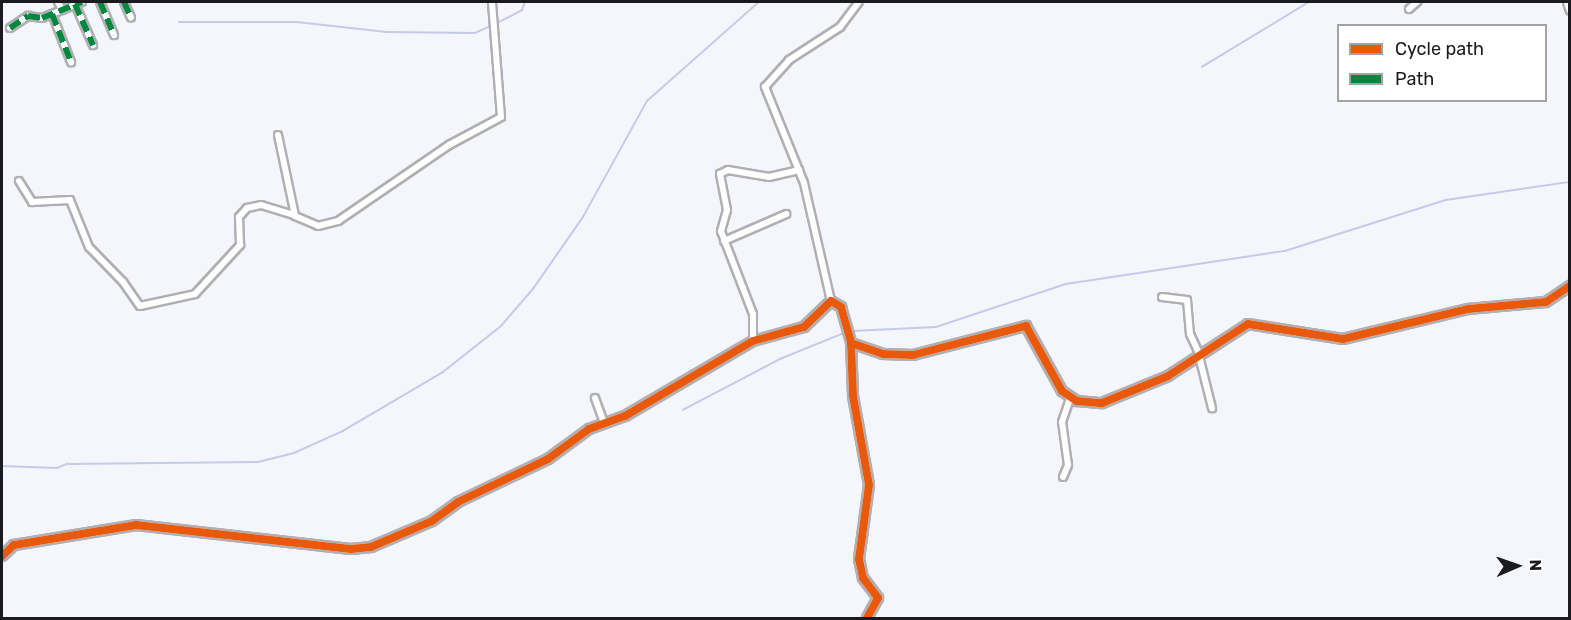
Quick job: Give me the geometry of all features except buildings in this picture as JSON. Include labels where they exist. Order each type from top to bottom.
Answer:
[{"type":"street","points":[[58,2],[62,10]]},
{"type":"street","points":[[100,2],[114,35]]},
{"type":"street","points":[[124,2],[131,18]]},
{"type":"street","points":[[19,181],[32,202],[70,200],[89,248],[123,282],[140,306],[195,294],[240,245],[238,222],[247,208],[261,206],[294,214],[318,226],[333,223],[449,145],[498,120],[503,103],[490,16],[492,2]]},
{"type":"street","points":[[831,301],[799,170],[768,100],[766,81],[789,60],[840,27],[859,2]]},
{"type":"street","points":[[1409,9],[1417,2]]},
{"type":"street","points":[[1567,2],[1569,11]]},
{"type":"street","points":[[10,28],[28,16],[52,14],[79,3],[93,45]]},
{"type":"street","points":[[52,14],[71,62]]},
{"type":"street","points":[[278,135],[294,214]]},
{"type":"street","points":[[753,341],[753,314],[721,231],[727,205],[721,173],[769,177],[799,170]]},
{"type":"street","points":[[724,241],[786,214]]},
{"type":"street","points":[[849,335],[883,354],[913,355],[1026,326],[1048,372],[1070,399],[1113,400],[1199,356],[1248,324],[1343,339],[1468,309],[1546,302],[1569,286]]},
{"type":"street","points":[[1162,297],[1187,300],[1190,334],[1199,356],[1212,408]]},
{"type":"street","points":[[831,301],[839,304],[849,335],[853,396],[869,489],[860,566],[878,598],[867,618]]},
{"type":"street","points":[[2,556],[14,544],[136,525],[351,549],[370,547],[432,521],[458,502],[556,455],[604,423],[629,414],[753,341],[804,327],[831,301]]},
{"type":"street","points":[[595,398],[604,423]]},
{"type":"street","points":[[1064,477],[1068,465],[1062,425],[1070,399]]},
{"type":"waterway","points":[[495,24],[522,10],[525,2]]},
{"type":"waterway","points":[[2,466],[57,468],[67,464],[258,462],[294,453],[343,431],[443,372],[501,326],[533,289],[583,217],[647,101],[759,2]]},
{"type":"waterway","points":[[1202,67],[1309,2]]},
{"type":"waterway","points":[[179,22],[297,22],[386,32],[475,33],[491,26]]},
{"type":"waterway","points":[[852,331],[936,327],[1066,284],[1285,251],[1446,200],[1570,182]]},
{"type":"waterway","points":[[683,410],[780,359],[844,333]]},
{"type":"marked path","points":[[10,28],[28,16],[42,18],[82,2]]},
{"type":"marked path","points":[[100,2],[114,35]]},
{"type":"marked path","points":[[124,2],[131,18]]},
{"type":"marked path","points":[[75,4],[93,45]]},
{"type":"marked path","points":[[52,14],[71,62]]},
{"type":"cycle path","points":[[851,343],[883,354],[913,355],[1026,326],[1062,391],[1077,401],[1102,403],[1168,376],[1248,324],[1343,339],[1468,309],[1546,302],[1570,286]]},
{"type":"cycle path","points":[[2,556],[14,545],[136,525],[351,549],[371,547],[432,521],[458,502],[548,459],[589,429],[625,416],[753,341],[804,327],[831,301],[841,307],[851,343],[853,396],[869,485],[859,559],[863,578],[878,598],[867,618]]}]
